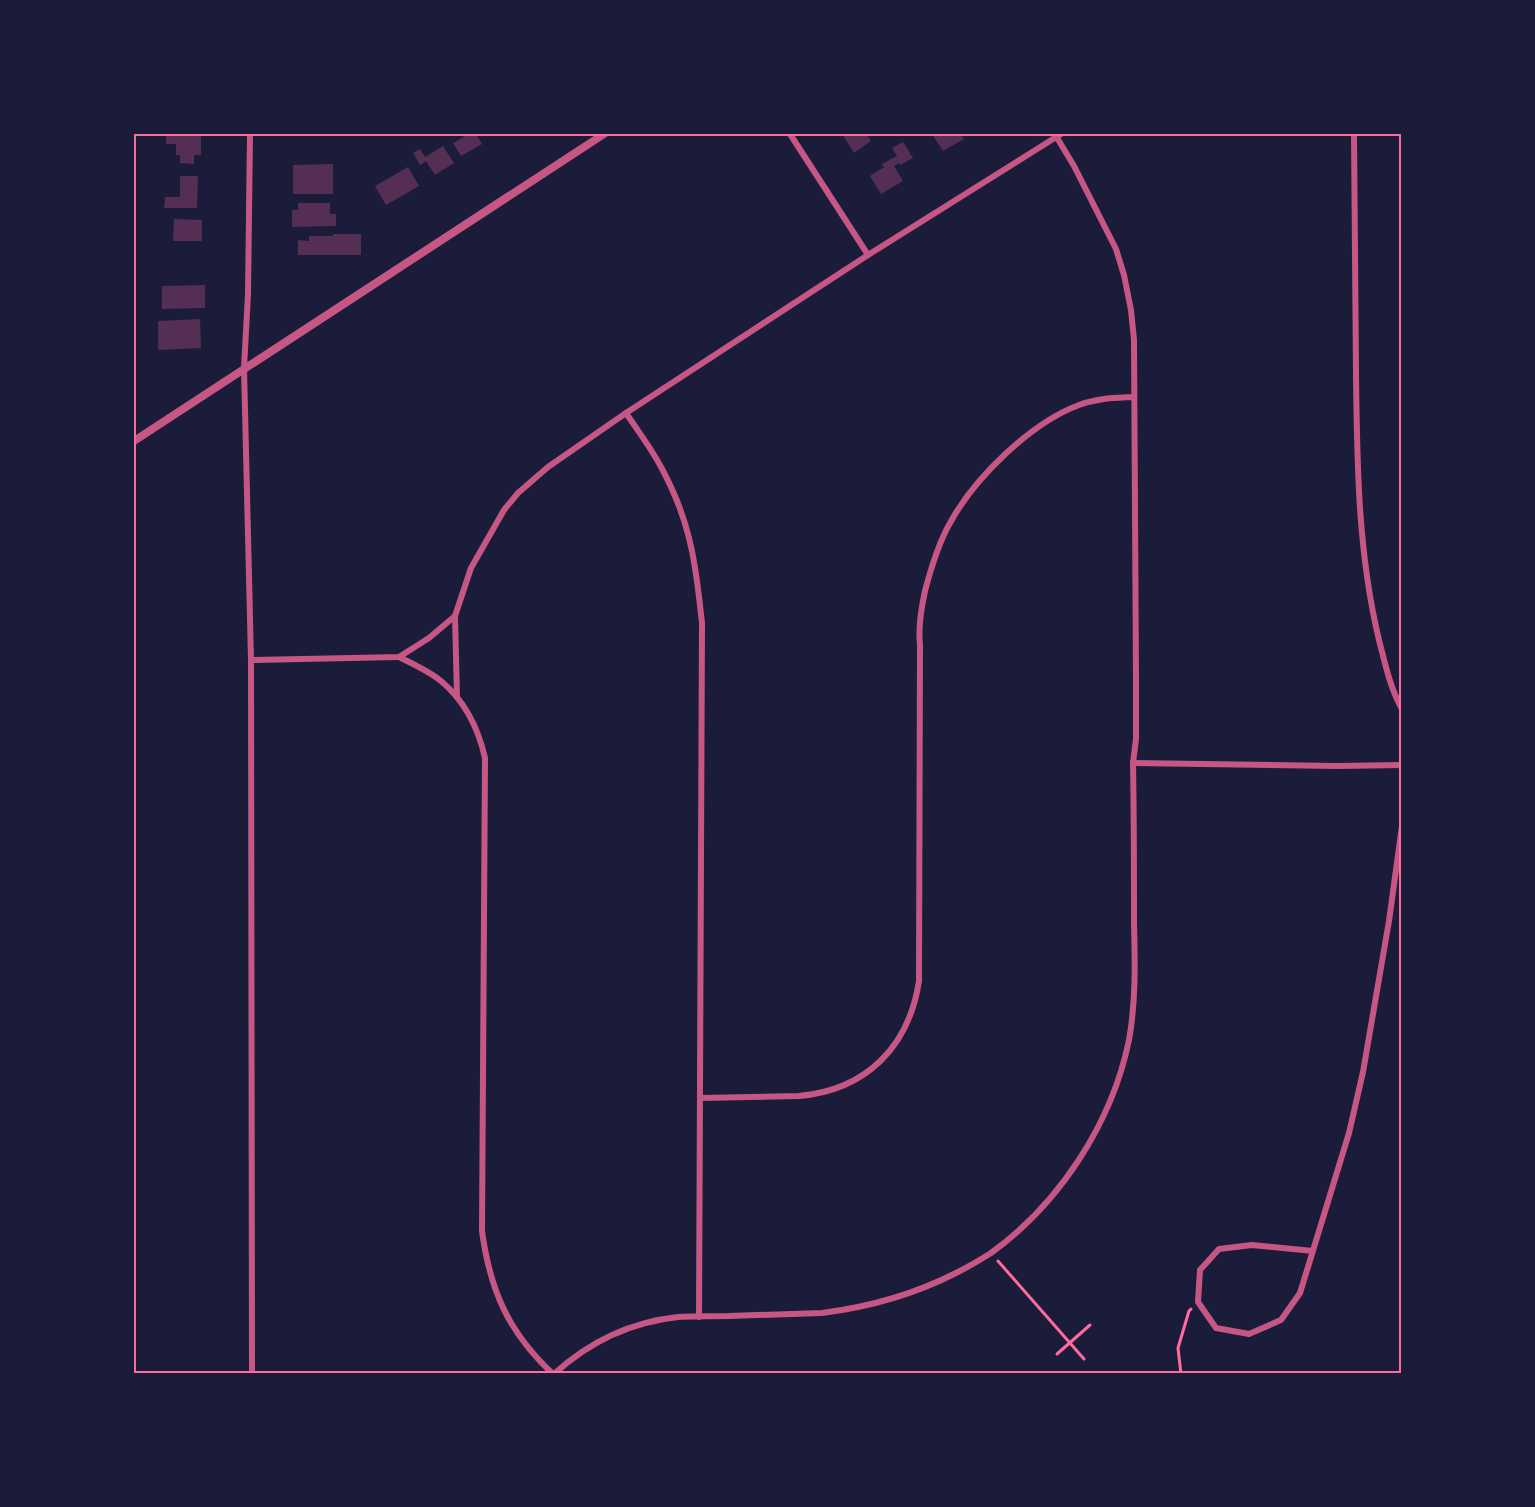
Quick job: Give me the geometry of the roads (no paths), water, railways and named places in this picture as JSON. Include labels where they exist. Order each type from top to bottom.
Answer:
[{"type":"street","points":[[250,134],[248,294],[244,368],[251,660],[252,1374]]},
{"type":"street","points":[[134,441],[604,134]]},
{"type":"street","points":[[790,134],[868,255]]},
{"type":"street","points":[[1354,134],[1357,455],[1360,524],[1373,614],[1401,709]]},
{"type":"street","points":[[251,660],[399,657],[439,680],[457,697],[474,721],[485,758],[482,1231],[493,1285],[501,1304],[526,1346],[553,1374],[578,1353],[626,1328],[679,1317],[822,1313],[880,1303],[936,1283],[991,1253],[1025,1224],[1050,1198],[1072,1170],[1097,1130],[1120,1075],[1129,1040],[1135,993],[1134,340],[1122,266],[1116,249],[1058,135],[868,255],[626,413],[548,466],[518,493],[504,510],[471,568],[455,616],[457,697]]},
{"type":"street","points":[[700,1098],[799,1096],[833,1090],[871,1070],[899,1038],[909,1019],[919,981],[919,633],[922,604],[940,543],[962,504],[980,480],[1009,451],[1038,427],[1062,412],[1081,404],[1102,399],[1133,397]]},
{"type":"street","points":[[626,413],[647,443],[675,496],[689,539],[702,623],[699,1317]]},
{"type":"street","points":[[399,657],[429,638],[455,616]]},
{"type":"street","points":[[1133,763],[1401,765]]},
{"type":"street","points":[[1313,1251],[1252,1245],[1219,1249],[1200,1270],[1198,1302],[1216,1328],[1249,1334],[1281,1320],[1300,1293],[1313,1251],[1349,1133],[1363,1072],[1389,921],[1401,826]]}]
